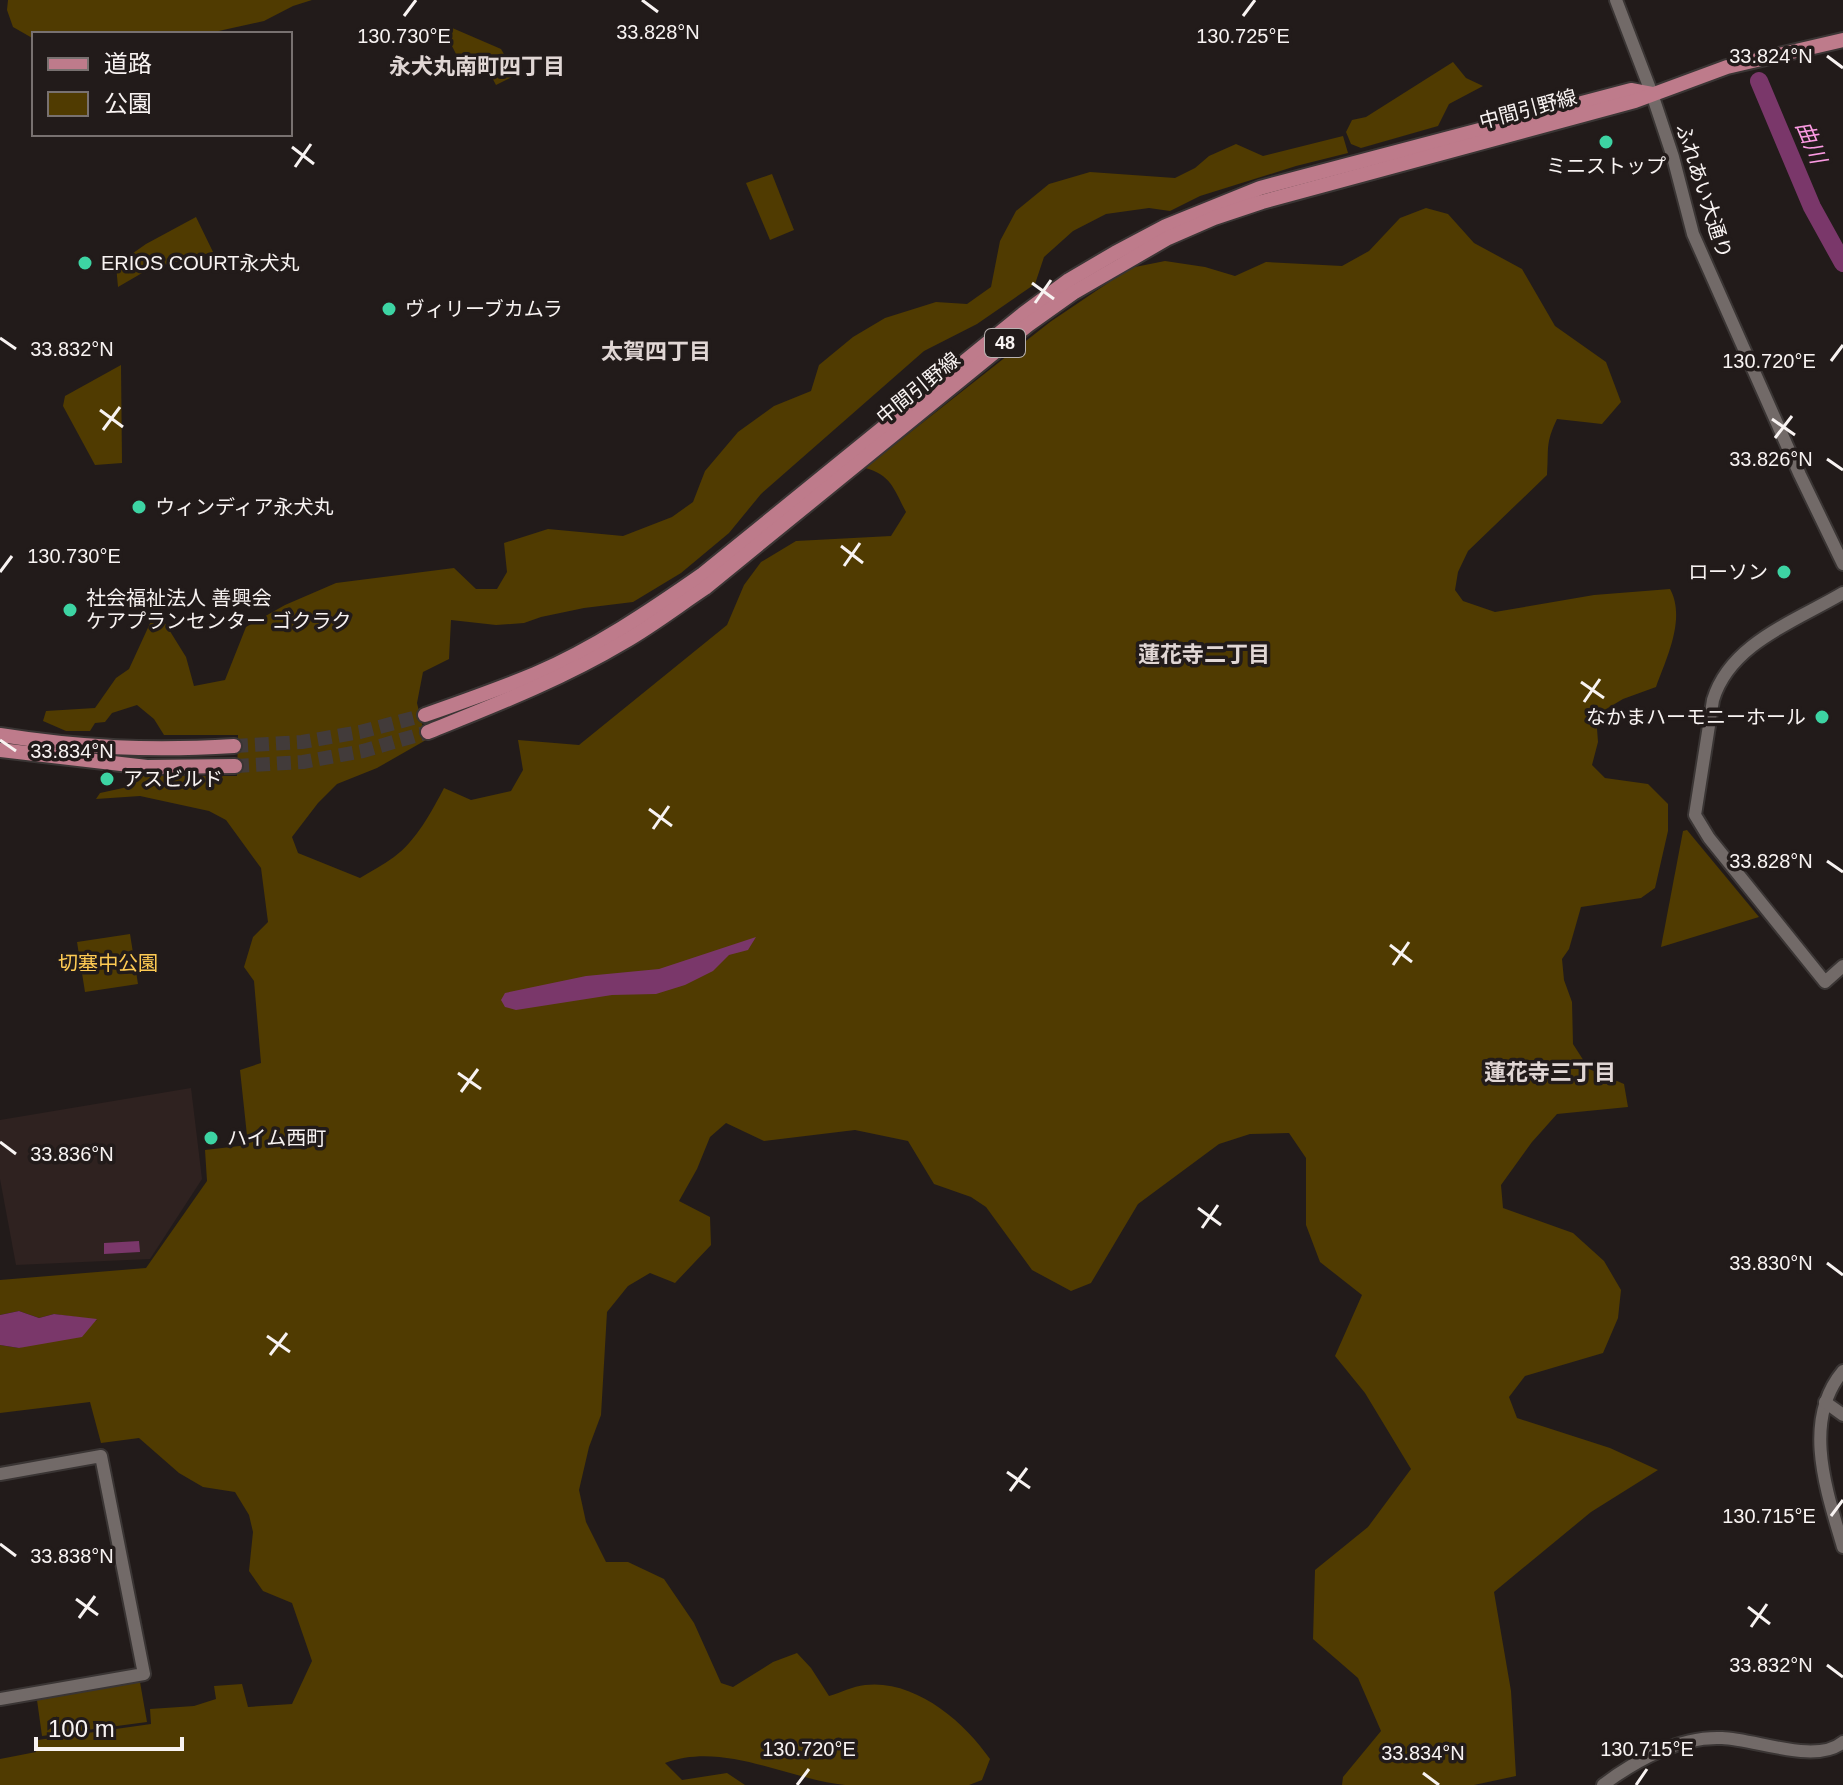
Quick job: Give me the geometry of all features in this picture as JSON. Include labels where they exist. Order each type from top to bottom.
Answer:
[{"type":"main road","name":"中間引野線","points":[[428,732],[539,686],[624,642],[662,617],[705,588],[1028,325],[1095,279],[1168,238],[1262,202],[1635,101],[1739,65],[1843,40]]},
{"type":"main road","name":"中間引野線","points":[[425,715],[537,673],[623,629],[703,574],[1057,289],[1166,226],[1260,188],[1631,90],[1652,94]]},
{"type":"main road","points":[[0,735],[88,747],[157,750],[234,746]]},
{"type":"main road","points":[[0,750],[147,767],[235,766]]},
{"type":"street","name":"ふれあい大通り","points":[[1616,0],[1652,94],[1673,157],[1693,234],[1705,264],[1843,564]]},
{"type":"street","points":[[1843,593],[1750,646],[1727,669],[1718,683],[1713,700],[1695,815],[1709,838],[1825,982],[1843,966]]},
{"type":"street","points":[[1843,1371],[1825,1402],[1821,1432],[1822,1474],[1843,1547]]},
{"type":"street","points":[[1825,1402],[1843,1415]]},
{"type":"street","points":[[0,1474],[101,1456],[144,1674],[0,1699]]},
{"type":"street","points":[[1603,1785],[1621,1771],[1657,1752],[1693,1740],[1722,1738],[1818,1753],[1838,1747],[1843,1742]]},
{"type":"shaded area","points":[[756,937],[748,950],[729,955],[713,971],[685,985],[656,994],[612,995],[516,1010],[505,1007],[501,1000],[505,993],[586,976],[659,969]]},
{"type":"shaded area","points":[[191,1088],[202,1179],[150,1259],[16,1265],[0,1179],[0,1120]]},
{"type":"shaded area","points":[[139,1241],[140,1252],[104,1254],[104,1243]]},
{"type":"shaded area","points":[[19,1311],[39,1318],[54,1314],[97,1319],[82,1337],[19,1348],[0,1345],[0,1315]]},
{"type":"green space","points":[[8,0],[312,0],[264,21],[214,32],[32,32],[32,38],[13,27],[7,10]]},
{"type":"green space","points":[[450,27],[501,49],[516,75],[496,85],[487,68],[467,76],[443,28]]},
{"type":"green space","points":[[1453,62],[1466,78],[1483,86],[1449,104],[1438,126],[1361,148],[1351,144],[1346,132],[1352,120],[1366,117]]},
{"type":"green space","points":[[1343,136],[1348,153],[1200,196],[1170,211],[1149,208],[1106,214],[1073,231],[1044,257],[1035,284],[977,324],[924,351],[761,494],[729,533],[681,573],[633,602],[584,608],[524,623],[496,625],[451,620],[449,659],[423,672],[417,703],[426,740],[377,768],[337,784],[292,837],[298,853],[360,878],[394,857],[409,843],[444,788],[471,800],[511,791],[523,770],[518,740],[579,745],[727,625],[744,585],[761,562],[796,541],[891,536],[906,512],[886,479],[865,468],[1050,322],[1130,268],[1165,261],[1205,267],[1235,276],[1266,262],[1342,266],[1369,251],[1400,218],[1426,208],[1448,214],[1474,243],[1522,269],[1555,326],[1606,362],[1621,402],[1602,424],[1557,419],[1549,441],[1547,475],[1468,551],[1458,572],[1455,590],[1463,601],[1495,612],[1594,595],[1670,589],[1676,625],[1656,687],[1623,699],[1596,715],[1598,742],[1592,765],[1605,778],[1648,784],[1668,804],[1668,831],[1655,888],[1641,898],[1581,907],[1569,949],[1562,959],[1564,980],[1572,1002],[1573,1044],[1589,1069],[1624,1084],[1628,1107],[1557,1114],[1501,1185],[1503,1208],[1573,1233],[1604,1261],[1621,1290],[1618,1318],[1603,1353],[1525,1376],[1509,1397],[1517,1418],[1610,1448],[1658,1470],[1591,1512],[1494,1592],[1511,1691],[1516,1776],[1474,1785],[1342,1785],[1343,1777],[1381,1731],[1358,1678],[1313,1639],[1315,1570],[1368,1527],[1411,1469],[1365,1393],[1335,1356],[1362,1295],[1320,1262],[1306,1225],[1306,1158],[1289,1133],[1250,1134],[1219,1144],[1138,1204],[1091,1283],[1071,1291],[1032,1270],[986,1207],[971,1197],[934,1184],[908,1141],[855,1130],[764,1141],[726,1123],[710,1137],[679,1201],[710,1217],[711,1245],[675,1283],[650,1273],[628,1286],[607,1312],[601,1415],[589,1447],[579,1490],[586,1522],[606,1562],[628,1562],[664,1579],[694,1623],[721,1683],[733,1687],[773,1662],[797,1653],[829,1696],[865,1685],[902,1689],[952,1717],[979,1745],[990,1759],[982,1780],[969,1785],[845,1785],[710,1756],[687,1757],[665,1763],[682,1780],[727,1773],[745,1785],[0,1785],[0,1759],[36,1752],[38,1740],[151,1724],[150,1709],[194,1706],[216,1699],[214,1686],[242,1684],[248,1707],[292,1704],[312,1661],[292,1603],[263,1591],[249,1571],[253,1532],[249,1515],[235,1492],[203,1487],[179,1473],[139,1438],[101,1443],[90,1402],[0,1413],[0,1345],[19,1348],[97,1320],[54,1314],[39,1318],[19,1311],[0,1315],[0,1280],[146,1268],[207,1181],[205,1150],[248,1145],[240,1070],[261,1063],[254,981],[244,967],[253,937],[268,922],[261,868],[226,820],[209,811],[140,796],[96,799],[100,793],[123,788],[143,776],[237,776],[238,735],[164,735],[154,719],[137,705],[112,713],[105,722],[95,723],[90,731],[66,731],[43,721],[46,711],[95,708],[116,678],[129,669],[152,619],[163,620],[186,657],[194,686],[225,680],[246,627],[285,605],[336,583],[454,568],[476,589],[497,589],[507,572],[504,543],[548,529],[623,536],[672,517],[693,502],[705,471],[738,432],[774,406],[811,391],[819,365],[853,337],[885,318],[936,302],[967,304],[991,287],[1000,241],[1016,211],[1049,184],[1090,172],[1175,178],[1195,168],[1209,156],[1236,144],[1263,156]]},
{"type":"green space","points":[[772,174],[794,230],[770,240],[746,183]]},
{"type":"green space","points":[[196,217],[213,252],[149,269],[118,287],[116,265],[146,244]]},
{"type":"green space","points":[[121,365],[122,463],[95,465],[63,406],[65,396]]},
{"type":"green space","points":[[1687,830],[1759,917],[1661,947],[1683,831]]},
{"type":"green space","name":"切塞中公園","points":[[130,934],[138,984],[85,992],[77,942]]},
{"type":"green space","points":[[140,1682],[147,1722],[42,1736],[37,1700]]},
{"type":"waterway","name":"曲川","points":[[1759,81],[1812,207],[1843,263]]},
{"type":"tunnel","points":[[234,746],[302,742],[360,732],[425,715]]},
{"type":"tunnel","points":[[235,766],[303,762],[363,751],[428,732]]},
{"type":"place","name":"ミニストップ","points":[[1606,142]]},
{"type":"place","name":"ERIOS COURT永犬丸","points":[[85,263]]},
{"type":"place","name":"ヴィリーブカムラ","points":[[389,309]]},
{"type":"place","name":"ウィンディア永犬丸","points":[[139,507]]},
{"type":"place","name":"ローソン","points":[[1784,572]]},
{"type":"place","name":"社会福祉法人 善興会 ケアプランセンター ゴクラク","points":[[70,610]]},
{"type":"place","name":"なかまハーモニーホール","points":[[1822,717]]},
{"type":"place","name":"アスビルド","points":[[107,779]]},
{"type":"place","name":"ハイム西町","points":[[211,1138]]},
{"type":"district","name":"永犬丸南町四丁目","points":[[477,66]]},
{"type":"district","name":"太賀四丁目","points":[[656,351]]},
{"type":"district","name":"蓮花寺二丁目","points":[[1204,654]]},
{"type":"district","name":"蓮花寺三丁目","points":[[1550,1072]]}]
